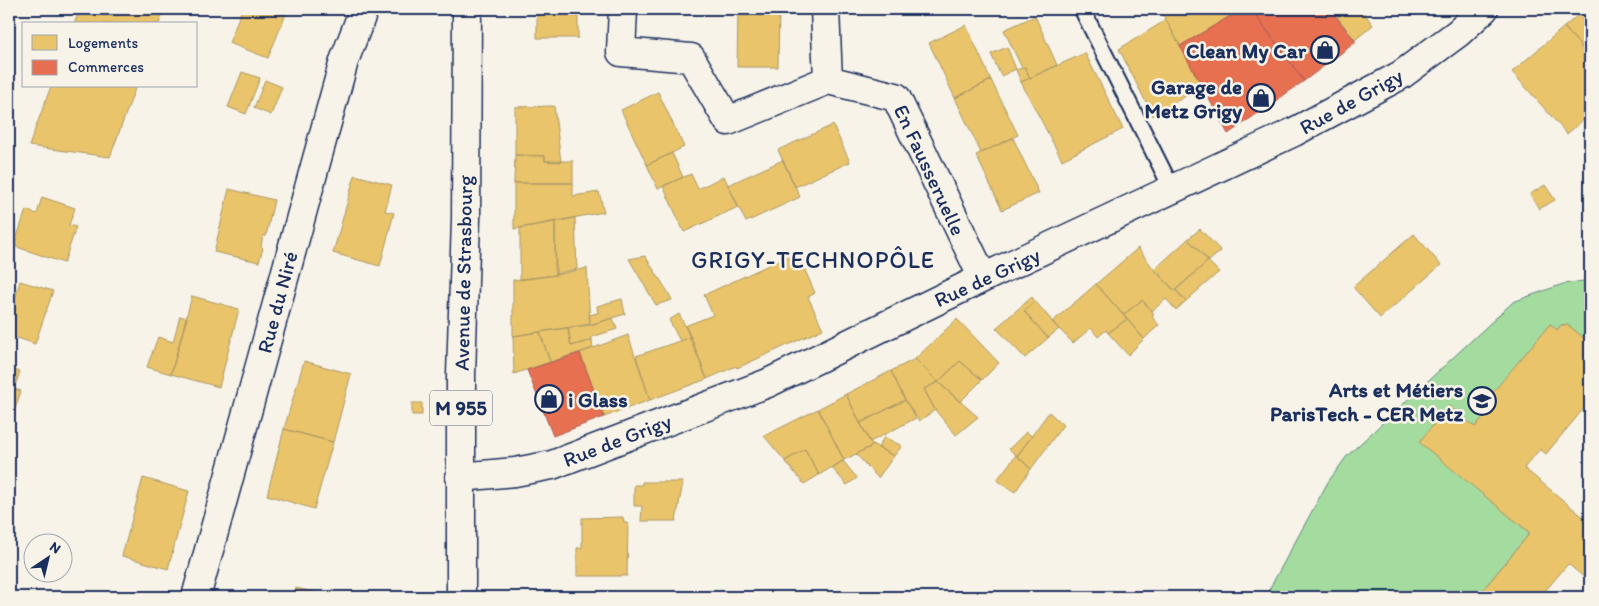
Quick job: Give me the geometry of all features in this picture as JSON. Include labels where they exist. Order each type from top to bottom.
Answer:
[{"type":"street","name":"Rue du Niré","points":[[196,597],[344,61],[364,9]]},
{"type":"street","name":"Avenue de Strasbourg","points":[[461,597],[460,477],[466,219],[467,9]]},
{"type":"street","points":[[623,9],[621,52],[691,58],[728,122],[828,80],[825,9]]},
{"type":"street","name":"Rue de Grigy","points":[[460,477],[515,472],[561,462],[768,383],[983,278],[1294,132],[1401,76],[1458,33],[1484,9]]},
{"type":"street","name":"En Fausseruelle","points":[[828,80],[896,97],[983,278]]},
{"type":"lane","points":[[1082,9],[1172,189]]},
{"type":"green space","points":[[1590,280],[1590,333],[1585,339],[1568,325],[1561,325],[1557,330],[1550,324],[1485,403],[1491,408],[1475,427],[1449,406],[1420,442],[1530,533],[1477,597],[1265,597],[1328,482],[1347,456],[1513,302],[1563,284]]},
{"type":"building: Logements","points":[[80,9],[164,9],[160,22],[75,22]]},
{"type":"building: Logements","points":[[242,9],[288,9],[268,58],[229,43]]},
{"type":"building: Logements","points":[[537,9],[578,9],[578,38],[537,38]]},
{"type":"building: Logements","points":[[738,9],[779,9],[778,67],[737,67]]},
{"type":"building: Logements","points":[[875,9],[920,9],[916,12],[875,12]]},
{"type":"building: Logements","points":[[1160,9],[1242,9],[1180,46]]},
{"type":"building: Logements","points":[[1347,9],[1361,9],[1373,25],[1355,40],[1337,17]]},
{"type":"building: Logements","points":[[1578,15],[1590,28],[1590,57],[1564,27]]},
{"type":"building: Logements","points":[[1035,16],[1057,65],[1030,78],[1025,67],[1022,68],[1004,30]]},
{"type":"building: Logements","points":[[1166,20],[1202,86],[1153,116],[1119,49]]},
{"type":"building: Logements","points":[[966,25],[991,80],[955,98],[929,43]]},
{"type":"building: Logements","points":[[1564,27],[1590,57],[1590,114],[1567,134],[1512,72]]},
{"type":"building: Logements","points":[[1007,47],[1016,69],[1001,76],[991,54]]},
{"type":"building: Logements","points":[[1085,53],[1123,129],[1062,160],[1021,82]]},
{"type":"building: Logements","points":[[1025,67],[1030,78],[1021,82],[1016,70]]},
{"type":"building: Logements","points":[[242,72],[260,78],[246,114],[228,107]]},
{"type":"building: Logements","points":[[265,80],[282,87],[271,115],[254,108]]},
{"type":"building: Logements","points":[[991,80],[1018,135],[981,153],[955,98]]},
{"type":"building: Logements","points":[[50,88],[135,88],[110,157],[29,146]]},
{"type":"building: Logements","points":[[658,92],[684,147],[647,165],[621,110]]},
{"type":"building: Logements","points":[[554,106],[561,162],[545,161],[545,156],[515,155],[515,107]]},
{"type":"building: Logements","points":[[833,125],[850,162],[795,187],[778,150]]},
{"type":"building: Logements","points":[[1013,138],[1039,193],[1002,210],[976,155]]},
{"type":"building: Logements","points":[[672,153],[683,177],[658,189],[647,165]]},
{"type":"building: Logements","points":[[515,155],[545,156],[545,161],[573,161],[573,183],[514,183]]},
{"type":"building: Logements","points":[[783,160],[800,197],[746,222],[728,185]]},
{"type":"building: Logements","points":[[691,174],[698,189],[724,176],[738,207],[684,232],[663,186]]},
{"type":"building: Logements","points":[[355,175],[392,185],[385,211],[394,213],[380,266],[333,253]]},
{"type":"building: Logements","points":[[514,183],[573,183],[573,196],[599,192],[604,212],[514,229]]},
{"type":"building: Logements","points":[[1545,185],[1555,200],[1539,209],[1530,194]]},
{"type":"building: Logements","points":[[229,189],[274,200],[266,236],[263,236],[261,246],[263,248],[259,262],[214,252]]},
{"type":"building: Logements","points":[[42,197],[75,208],[69,225],[76,227],[64,263],[14,246],[26,210],[37,214]]},
{"type":"building: Logements","points":[[575,218],[577,269],[555,274],[555,222]]},
{"type":"building: Logements","points":[[555,222],[556,275],[520,280],[520,228]]},
{"type":"building: Logements","points":[[1200,229],[1221,251],[1209,261],[1188,239]]},
{"type":"building: Logements","points":[[1414,234],[1441,265],[1380,318],[1353,287]]},
{"type":"building: Logements","points":[[1188,239],[1208,261],[1174,291],[1155,269]]},
{"type":"building: Logements","points":[[1138,248],[1156,272],[1186,301],[1176,310],[1166,299],[1152,311],[1142,300],[1123,315],[1096,284]]},
{"type":"building: Logements","points":[[645,256],[672,300],[656,305],[629,259]]},
{"type":"building: Logements","points":[[788,256],[797,272],[804,268],[815,293],[808,297],[823,329],[737,368],[736,366],[707,379],[685,326],[713,315],[704,295]]},
{"type":"building: Logements","points":[[1208,261],[1219,272],[1186,301],[1176,290]]},
{"type":"building: Logements","points":[[587,268],[590,324],[513,336],[513,280],[556,275]]},
{"type":"building: Logements","points":[[20,281],[53,291],[35,344],[9,335],[9,296],[15,298]]},
{"type":"building: Logements","points":[[1096,284],[1127,319],[1108,333],[1106,330],[1098,337],[1091,328],[1073,343],[1052,322]]},
{"type":"building: Logements","points":[[192,296],[239,309],[219,387],[171,374]]},
{"type":"building: Logements","points":[[1032,297],[1035,301],[1024,311],[1048,338],[1025,358],[996,328]]},
{"type":"building: Logements","points":[[622,299],[625,314],[590,325],[589,315],[598,313],[597,306]]},
{"type":"building: Logements","points":[[1142,300],[1152,311],[1154,315],[1152,317],[1159,325],[1144,339],[1123,315]]},
{"type":"building: Logements","points":[[1035,301],[1059,329],[1048,338],[1024,311]]},
{"type":"building: Logements","points":[[679,314],[691,337],[680,341],[669,320]]},
{"type":"building: Logements","points":[[180,316],[187,318],[171,374],[147,367],[158,337],[173,342]]},
{"type":"building: Logements","points":[[613,318],[617,329],[592,337],[592,340],[571,346],[568,328],[590,325]]},
{"type":"building: Logements","points":[[957,319],[999,363],[982,380],[960,361],[938,382],[915,359]]},
{"type":"building: Logements","points":[[1127,319],[1144,339],[1128,355],[1108,333]]},
{"type":"building: Logements","points":[[1550,324],[1557,330],[1561,325],[1568,325],[1590,343],[1590,401],[1546,454],[1540,449],[1524,468],[1587,520],[1590,517],[1590,582],[1568,564],[1540,597],[1477,597],[1530,533],[1419,442],[1449,406],[1475,427],[1491,408],[1484,403]]},
{"type":"building: Logements","points":[[568,328],[571,346],[592,340],[593,348],[550,362],[540,332]]},
{"type":"building: Logements","points":[[540,332],[550,362],[514,374],[513,336]]},
{"type":"building: Logements","points":[[628,335],[650,400],[604,417],[580,353]]},
{"type":"building: Logements","points":[[691,337],[707,379],[650,400],[636,356]]},
{"type":"building: Logements","points":[[915,359],[938,382],[924,389],[935,410],[919,421],[905,400],[891,371]]},
{"type":"building: Logements","points":[[304,361],[351,374],[333,442],[284,429]]},
{"type":"building: Logements","points":[[960,361],[982,380],[960,402],[938,382]]},
{"type":"building: Logements","points":[[9,368],[20,372],[14,389],[21,391],[9,427]]},
{"type":"building: Logements","points":[[891,371],[905,400],[860,423],[846,394]]},
{"type":"building: Logements","points":[[938,382],[978,417],[956,435],[935,410],[924,389]]},
{"type":"building: Logements","points":[[846,394],[870,442],[874,445],[844,460],[818,409]]},
{"type":"building: Logements","points":[[905,400],[916,418],[870,442],[860,423]]},
{"type":"building: Logements","points":[[412,403],[422,403],[422,415],[412,415]]},
{"type":"building: Logements","points":[[818,409],[844,460],[819,475],[805,449],[785,461],[764,436]]},
{"type":"building: Logements","points":[[1049,412],[1063,425],[1031,469],[1017,456]]},
{"type":"building: Logements","points":[[284,429],[333,442],[314,509],[267,495]]},
{"type":"building: Logements","points":[[1026,432],[1032,436],[1017,456],[1009,449]]},
{"type":"building: Logements","points":[[884,437],[902,446],[894,456],[878,448]]},
{"type":"building: Logements","points":[[874,445],[894,456],[878,478],[856,454]]},
{"type":"building: Logements","points":[[805,449],[819,475],[804,484],[785,461]]},
{"type":"building: Logements","points":[[1016,455],[1031,469],[1015,492],[997,480]]},
{"type":"building: Logements","points":[[843,461],[857,478],[847,485],[832,468]]},
{"type":"building: Logements","points":[[143,478],[189,491],[168,569],[122,556]]},
{"type":"building: Logements","points":[[642,482],[683,482],[676,521],[641,521],[642,506],[634,506],[634,485],[642,485]]},
{"type":"building: Logements","points":[[623,517],[624,523],[628,523],[627,576],[577,576],[577,548],[582,548],[582,518]]},
{"type":"building: Logements","points":[[296,588],[327,595],[326,597],[294,597]]},
{"type":"building: Commerces","points":[[1242,9],[1251,9],[1304,81],[1228,134],[1180,46]]},
{"type":"building: Commerces","points":[[1251,9],[1330,9],[1356,42],[1304,81]]},
{"type":"building: Commerces","points":[[580,353],[604,417],[553,436],[527,370]]},
{"type":"place","name":"Clean My Car","points":[[1325,50]]},
{"type":"place","name":"Garage de Metz Grigy","points":[[1261,98]]},
{"type":"place","name":"i Glass","points":[[549,399]]},
{"type":"place","name":"Arts et Métiers ParisTech - CER Metz","points":[[1482,401]]},
{"type":"district","name":"GRIGY-TECHNOPÔLE","points":[[813,259]]}]
